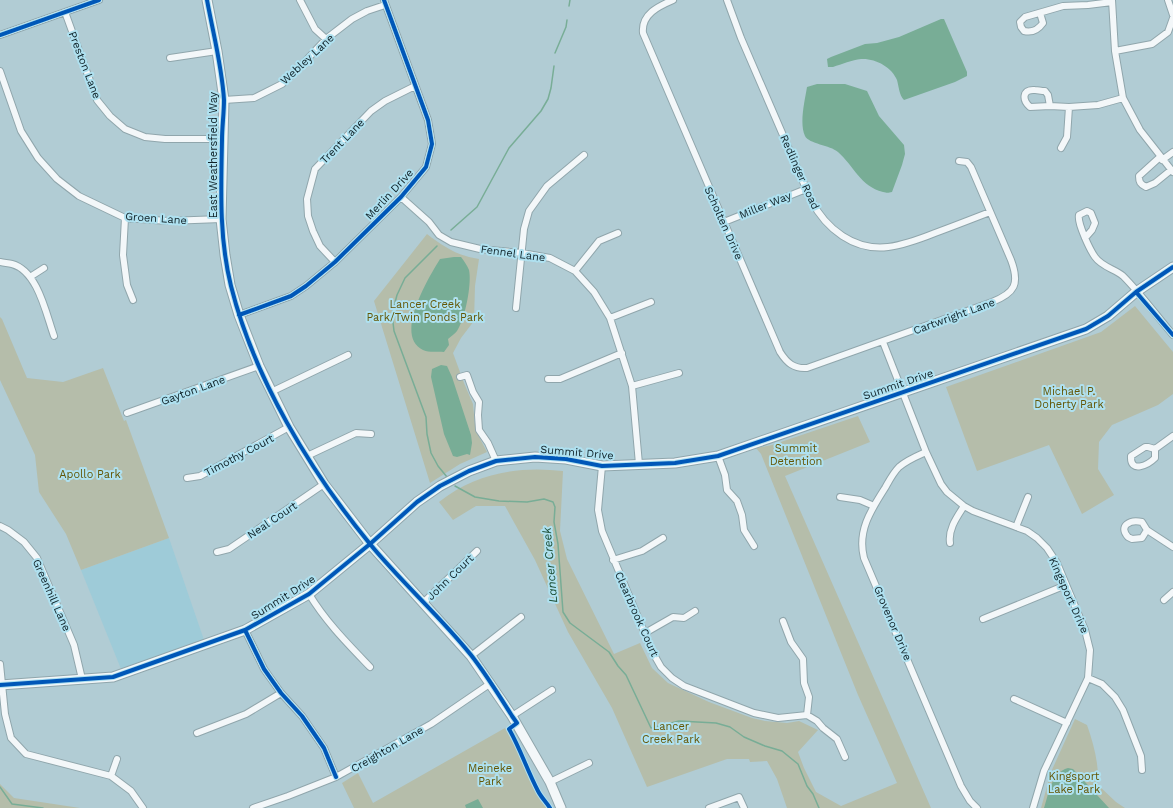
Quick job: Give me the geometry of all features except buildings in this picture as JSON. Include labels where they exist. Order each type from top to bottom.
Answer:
[{"type":"street","points":[[0,35],[99,0]]},
{"type":"street","name":"East Weathersfield Way","points":[[207,0],[224,100],[221,219],[224,255],[230,285],[239,315],[259,366],[289,428],[324,484],[370,544],[424,602],[471,656],[512,716],[550,782],[561,808]]},
{"type":"street","points":[[300,0],[315,29],[326,40]]},
{"type":"street","name":"Scholten Drive","points":[[674,0],[660,6],[649,14],[643,22],[643,33],[780,352],[786,361],[795,368],[807,368],[883,342]]},
{"type":"street","name":"Redlinger Road","points":[[726,0],[806,189],[818,213],[828,225],[842,236],[855,242],[870,246],[886,247],[903,244],[990,212]]},
{"type":"street","points":[[1168,0],[1173,15]]},
{"type":"street","points":[[1040,13],[1063,6],[1088,5],[1112,1],[1116,51],[1123,98],[1140,130],[1161,158],[1172,171],[1155,184],[1146,187],[1141,185],[1139,176],[1161,158],[1173,152]]},
{"type":"street","name":"Webley Lane","points":[[224,100],[254,98],[282,84],[326,40],[352,19],[384,2]]},
{"type":"street","name":"Merlin Drive","points":[[239,315],[291,296],[306,286],[335,262],[402,197],[426,167],[432,144],[428,120],[384,2]]},
{"type":"street","name":"Preston Lane","points":[[65,12],[97,100],[110,116],[125,129],[145,137],[165,139],[222,139]]},
{"type":"street","points":[[1116,51],[1152,44],[1168,32],[1173,18]]},
{"type":"street","points":[[170,58],[217,52]]},
{"type":"street","name":"Groen Lane","points":[[0,71],[21,131],[38,158],[57,179],[79,196],[125,218],[168,221],[221,219]]},
{"type":"street","name":"Trent Lane","points":[[335,262],[320,246],[308,216],[307,199],[315,169],[371,111],[385,101],[415,86]]},
{"type":"street","points":[[1050,106],[1069,107],[1098,105],[1123,98]]},
{"type":"street","points":[[1061,148],[1067,137],[1069,107]]},
{"type":"street","points":[[516,308],[524,230],[529,211],[547,186],[584,155]]},
{"type":"street","name":"Cartwright Lane","points":[[883,342],[1001,299],[1010,290],[1015,281],[1015,270],[971,167],[967,162],[958,161]]},
{"type":"street","name":"Miller Way","points":[[724,222],[806,189]]},
{"type":"street","name":"Fennel Lane","points":[[402,197],[429,222],[439,235],[451,242],[480,249],[522,253],[550,258],[575,271],[594,292],[610,318],[632,386],[639,464]]},
{"type":"street","points":[[125,218],[123,254],[127,285],[133,300]]},
{"type":"street","points":[[575,271],[599,242],[618,233]]},
{"type":"street","points":[[1085,238],[1095,257],[1107,268],[1122,275],[1173,335]]},
{"type":"street","points":[[0,262],[13,264],[27,273],[30,277],[37,287],[54,336]]},
{"type":"street","name":"Summit Drive","points":[[2,685],[113,677],[245,630],[309,594],[370,544],[417,502],[440,486],[469,471],[496,461],[534,457],[566,459],[602,466],[675,463],[718,456],[1086,328],[1108,316],[1136,292],[1173,267]]},
{"type":"street","points":[[30,277],[44,268]]},
{"type":"street","points":[[610,318],[651,302]]},
{"type":"street","name":"Kingsport Drive","points":[[883,342],[926,452],[941,484],[947,492],[964,506],[973,511],[1016,527],[1037,538],[1047,548],[1054,558],[1085,630],[1090,650],[1088,678],[1044,771],[1033,808]]},
{"type":"street","points":[[548,379],[560,380],[622,353]]},
{"type":"street","points":[[271,392],[348,356]]},
{"type":"street","name":"Gayton Lane","points":[[127,414],[259,366]]},
{"type":"street","points":[[632,386],[679,373]]},
{"type":"street","points":[[460,377],[467,375],[472,392],[479,402],[479,430],[488,443],[496,461]]},
{"type":"street","name":"Timothy Court","points":[[187,478],[200,476],[289,428]]},
{"type":"street","points":[[307,456],[356,433],[371,434]]},
{"type":"street","points":[[1155,449],[1173,436]]},
{"type":"street","name":"Grovenor Drive","points":[[926,452],[910,459],[898,468],[874,506],[863,532],[862,544],[864,558],[961,786],[976,808]]},
{"type":"street","points":[[718,456],[725,475],[728,490],[737,501],[742,515],[744,530],[754,546]]},
{"type":"street","name":"Clearbrook Court","points":[[602,466],[598,510],[602,531],[644,633],[661,667],[672,678],[684,686],[754,713],[778,718],[806,715]]},
{"type":"street","name":"Neal Court","points":[[217,552],[228,549],[324,484]]},
{"type":"street","points":[[840,497],[860,500],[874,506]]},
{"type":"street","points":[[1016,527],[1028,497]]},
{"type":"street","points":[[950,543],[949,537],[952,527],[964,506]]},
{"type":"street","name":"Greenhill Lane","points":[[0,526],[24,542],[37,558],[74,645],[82,679]]},
{"type":"street","points":[[1147,530],[1173,547]]},
{"type":"street","points":[[613,560],[642,551],[663,538]]},
{"type":"street","name":"John Court","points":[[424,602],[477,551]]},
{"type":"street","points":[[983,619],[1066,585]]},
{"type":"street","points":[[1164,600],[1173,592]]},
{"type":"street","points":[[309,594],[320,613],[370,667]]},
{"type":"street","points":[[644,633],[673,617],[684,618],[695,611]]},
{"type":"street","points":[[471,656],[521,617]]},
{"type":"street","points":[[782,621],[791,642],[803,659],[804,683],[808,697],[806,715],[817,721],[837,739],[845,757]]},
{"type":"street","points":[[245,630],[264,669],[281,693],[302,716],[324,748],[336,777]]},
{"type":"street","points":[[0,664],[5,714],[11,738],[26,754],[111,776],[131,791],[143,808]]},
{"type":"street","points":[[1088,678],[1102,684],[1115,697],[1123,710],[1141,756],[1142,770]]},
{"type":"street","name":"Creighton Lane","points":[[253,808],[336,777],[431,724],[490,683]]},
{"type":"street","points":[[512,716],[552,690]]},
{"type":"street","points":[[197,733],[246,714],[281,693]]},
{"type":"street","points":[[1014,699],[1067,723]]},
{"type":"street","points":[[111,776],[117,759]]},
{"type":"street","points":[[550,782],[589,763]]},
{"type":"street","points":[[709,808],[739,797],[744,808]]},
{"type":"shaded area","points":[[944,19],[967,72],[967,76],[955,82],[904,100],[900,93],[895,75],[882,64],[872,60],[861,59],[828,67],[827,59],[831,57],[865,44],[877,43],[899,37]]},
{"type":"shaded area","points":[[817,84],[845,84],[867,91],[879,116],[904,145],[905,154],[892,192],[888,193],[875,189],[858,175],[844,157],[838,152],[807,139],[803,131],[802,118],[807,87]]},
{"type":"shaded area","points":[[461,257],[469,270],[470,276],[469,292],[463,318],[457,331],[448,339],[449,345],[444,352],[426,351],[415,343],[411,332],[412,320],[416,306],[428,279],[440,259]]},
{"type":"shaded area","points":[[441,365],[447,366],[452,377],[471,435],[472,443],[470,455],[467,454],[457,457],[453,456],[444,434],[431,377],[432,369]]},
{"type":"shaded area","points":[[169,538],[204,640],[121,669],[81,570]]},
{"type":"shaded area","points":[[1068,768],[1073,769],[1109,808],[1044,808],[1054,779],[1058,774]]},
{"type":"shaded area","points":[[478,799],[483,808],[466,808],[465,805]]},
{"type":"green space","name":"Lancer Creek Park/Twin Ponds Park","points":[[427,234],[439,243],[464,256],[479,259],[475,286],[474,321],[461,338],[453,353],[473,404],[476,431],[487,452],[460,464],[430,483],[374,301]]},
{"type":"green space","name":"Michael P. Doherty Park","points":[[1135,306],[1173,352],[1173,394],[1158,405],[1112,425],[1099,442],[1098,469],[1114,495],[1082,514],[1049,445],[977,471],[946,387],[1101,332]]},
{"type":"green space","name":"Apollo Park","points":[[0,317],[27,378],[63,382],[103,368],[124,421],[126,420],[169,538],[81,570],[66,534],[39,492],[35,455],[0,380]]},
{"type":"green space","name":"Lancer Creek Park","points":[[858,416],[870,442],[785,476],[931,808],[787,808],[777,779],[767,761],[750,762],[749,759],[727,759],[647,787],[612,708],[568,632],[535,560],[505,506],[476,506],[453,520],[439,502],[467,484],[498,474],[530,470],[563,471],[560,531],[567,559],[614,654],[640,643],[652,668],[668,683],[709,702],[752,718],[787,723],[799,721],[818,730],[798,752],[816,792],[841,806],[897,783],[858,695],[761,454],[756,448],[772,445]]},
{"type":"green space","name":"Kingsport Lake Park","points":[[1075,719],[1087,725],[1096,755],[1098,785],[1116,802],[1125,808],[1041,808],[1051,772]]},
{"type":"green space","name":"Meineke Park","points":[[505,728],[548,808],[354,808],[342,783],[358,773],[373,803]]},
{"type":"green space","points":[[0,784],[14,798],[80,808],[0,808]]},
{"type":"waterway","points":[[569,6],[570,0]]},
{"type":"waterway","points":[[555,53],[566,27],[567,20]]},
{"type":"waterway","points":[[451,230],[477,207],[509,148],[541,111],[548,99],[554,66]]},
{"type":"waterway","name":"Lancer Creek","points":[[437,246],[405,278],[397,295],[392,314],[394,331],[426,417],[427,434],[431,453],[438,466],[447,477]]},
{"type":"waterway","name":"Lancer Creek","points":[[455,486],[475,497],[499,501],[527,502],[544,499],[553,502],[555,507],[554,522],[558,544],[563,612],[570,623],[609,652],[626,675],[651,728],[679,721],[716,723],[730,727],[744,737],[765,746],[782,751],[798,764],[807,786],[813,794],[819,808]]},
{"type":"waterway","points":[[0,787],[12,804],[43,808]]},
{"type":"cycle path","points":[[0,35],[99,0]]},
{"type":"cycle path","points":[[207,0],[219,62],[224,100],[221,195],[224,250],[231,286],[241,321],[254,355],[269,389],[287,422],[326,486],[382,558],[447,627],[477,662],[517,723],[509,729],[538,791],[550,808]]},
{"type":"cycle path","points":[[239,315],[291,296],[306,286],[335,262],[401,197],[426,167],[432,144],[428,120],[384,0]]},
{"type":"cycle path","points":[[0,685],[113,677],[245,630],[309,594],[370,544],[417,502],[440,486],[469,471],[496,461],[535,457],[566,459],[602,466],[675,463],[718,456],[1086,329],[1108,316],[1136,292],[1173,267]]},
{"type":"cycle path","points":[[1136,292],[1173,335]]},
{"type":"cycle path","points":[[245,630],[264,669],[281,693],[302,716],[324,748],[336,777]]},
{"type":"park label","name":"Summit Detention","points":[[796,454]]}]
